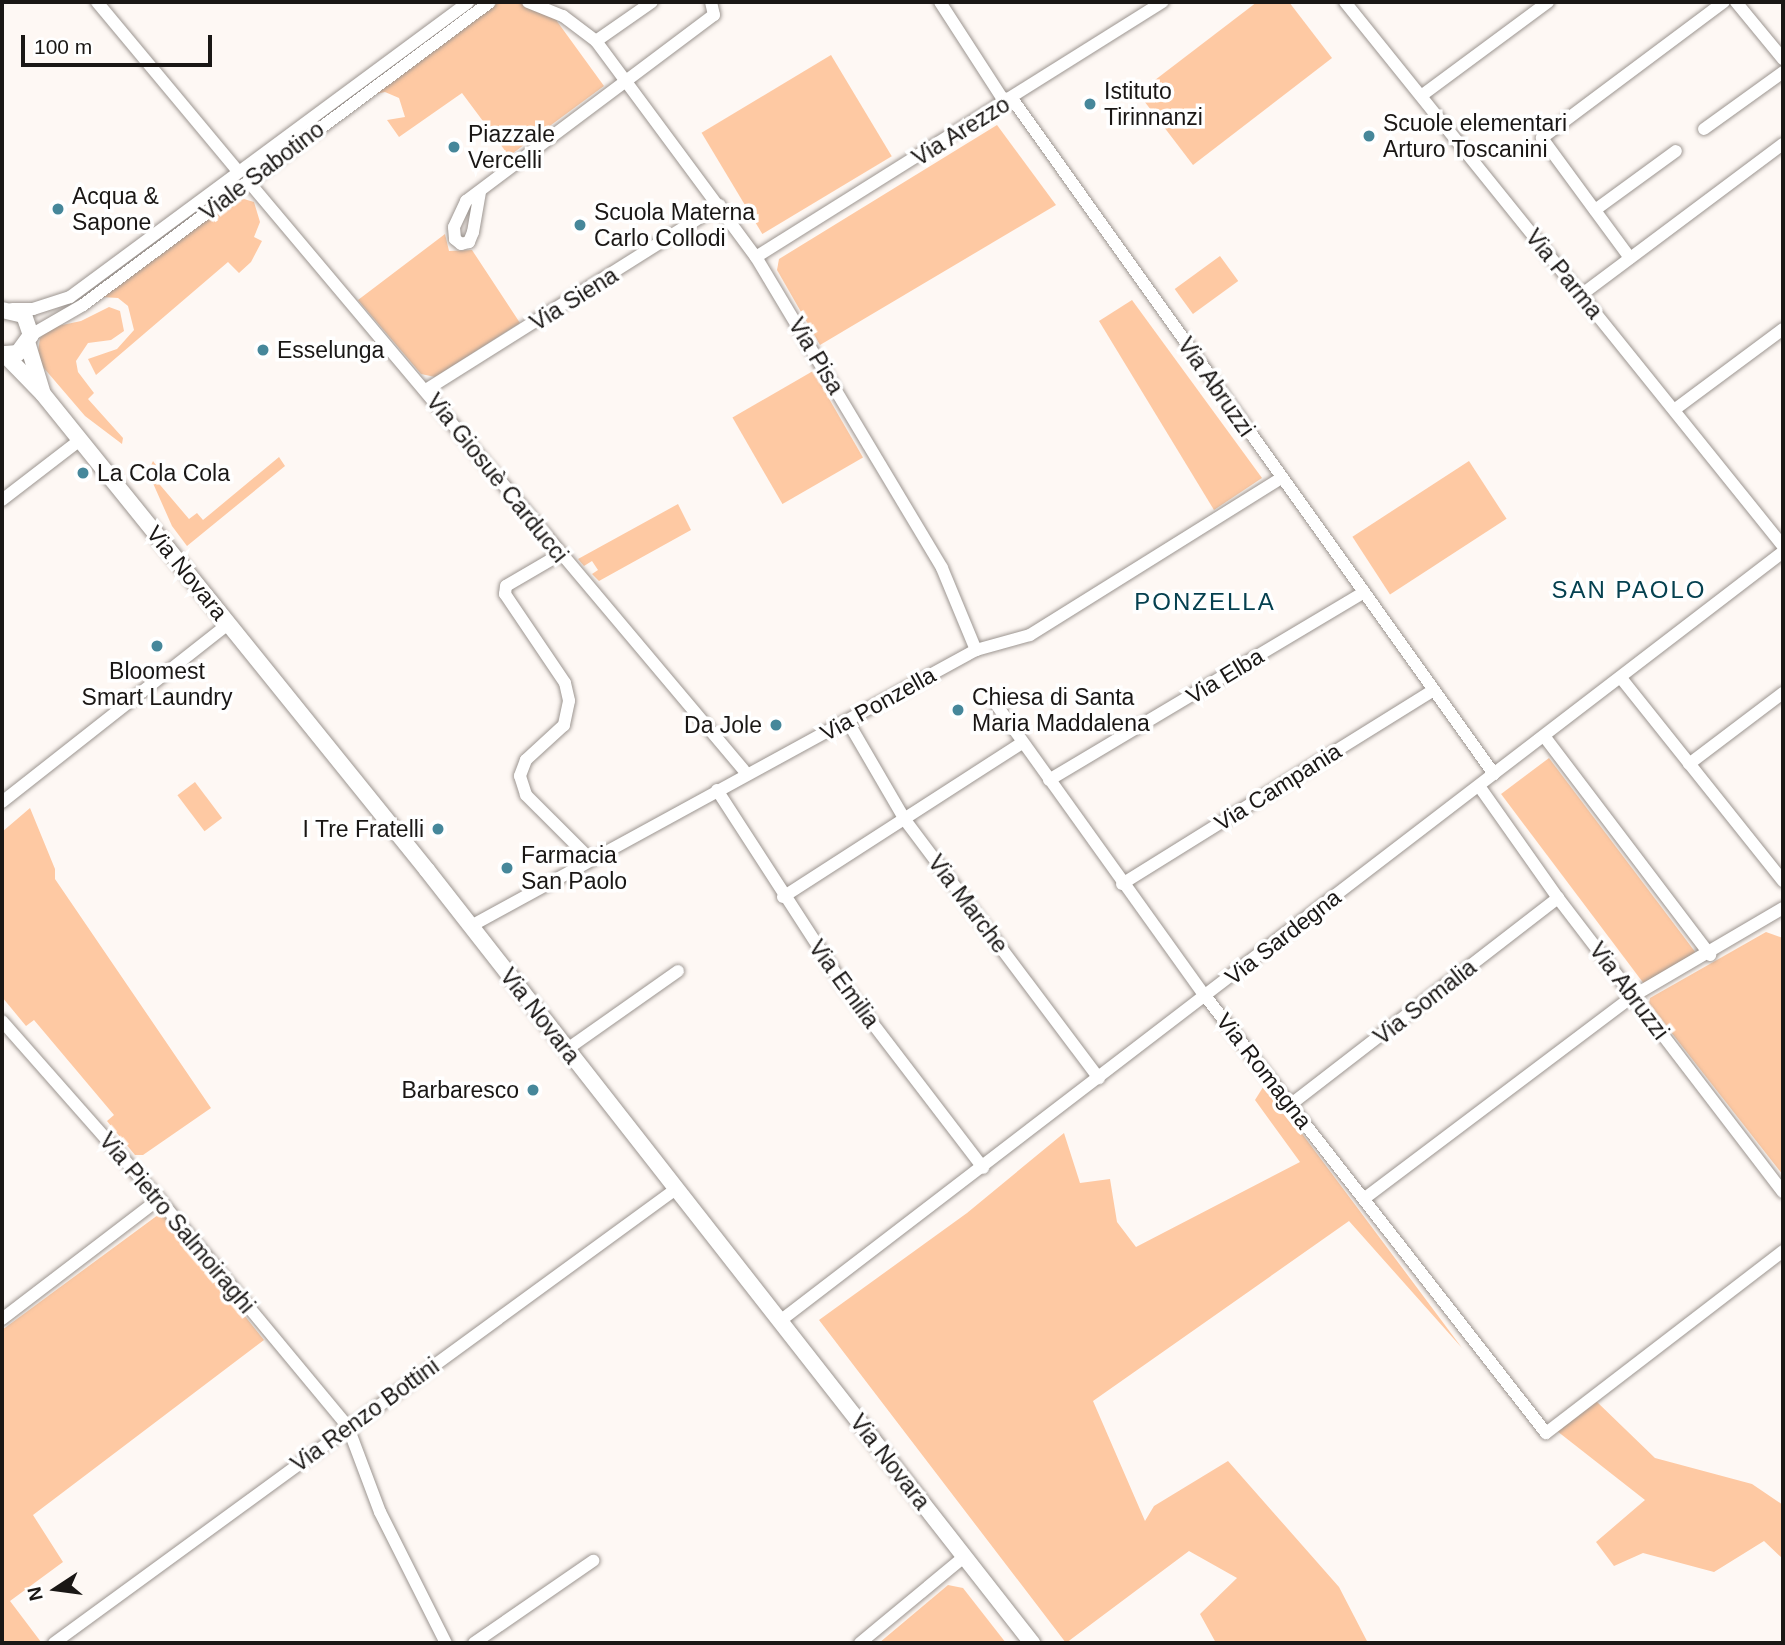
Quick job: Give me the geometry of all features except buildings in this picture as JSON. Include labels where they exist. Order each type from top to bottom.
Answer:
[{"type":"street","points":[[97,2],[238,171]]},
{"type":"street","name":"Viale Sabotino","points":[[5,309],[33,309],[70,297],[468,2]]},
{"type":"street","name":"Viale Sabotino","points":[[29,340],[83,305],[490,2]]},
{"type":"street","name":"Via Pisa","points":[[528,2],[563,16],[596,41],[757,257],[942,568],[976,650]]},
{"type":"street","name":"Via Pisa","points":[[553,2],[563,16]]},
{"type":"street","points":[[596,41],[652,2]]},
{"type":"street","points":[[480,192],[713,15],[711,2]]},
{"type":"street","name":"Via Abruzzi","points":[[940,2],[1002,98],[1013,100],[1494,774]]},
{"type":"street","name":"Via Arezzo","points":[[757,257],[1013,100],[1163,2]]},
{"type":"street","name":"Via Parma","points":[[1345,2],[1783,546]]},
{"type":"street","points":[[1421,96],[1549,2]]},
{"type":"street","points":[[1630,258],[1542,138],[1724,2]]},
{"type":"street","points":[[1736,2],[1783,59]]},
{"type":"street","points":[[1704,129],[1783,72]]},
{"type":"street","points":[[1581,295],[1783,144]]},
{"type":"street","points":[[1595,210],[1676,151]]},
{"type":"street","name":"Via Giosuè Carducci","points":[[248,181],[426,390],[559,555],[747,774]]},
{"type":"street","name":"Via Siena","points":[[426,390],[720,205]]},
{"type":"street","name":"Via Novara","points":[[5,309],[24,315],[43,394]]},
{"type":"street","points":[[1674,410],[1783,329]]},
{"type":"street","points":[[4,355],[29,340]]},
{"type":"street","name":"Via Novara","points":[[4,355],[43,394],[471,926],[1032,1643]]},
{"type":"street","points":[[2,500],[80,440]]},
{"type":"street","name":"Via Ponzella","points":[[471,926],[976,650],[1030,635],[1281,478]]},
{"type":"street","name":"Via Sardegna","points":[[780,1321],[1100,1077],[1210,1002],[1494,774],[1783,552]]},
{"type":"street","points":[[559,555],[506,586],[505,594],[565,682],[569,701],[564,725],[526,760],[520,776],[526,795],[590,859]]},
{"type":"street","name":"Via Elba","points":[[1049,780],[1364,592]]},
{"type":"street","points":[[2,802],[228,624]]},
{"type":"street","points":[[1621,678],[1783,881]]},
{"type":"street","name":"Via Campania","points":[[1122,884],[1434,690]]},
{"type":"street","name":"Via Romagna","points":[[993,700],[1122,884],[1210,1002],[1545,1433],[1783,1251]]},
{"type":"street","points":[[1689,764],[1781,701]]},
{"type":"street","name":"Via Marche","points":[[848,722],[905,820],[1100,1077]]},
{"type":"street","points":[[1544,736],[1710,955]]},
{"type":"street","points":[[783,897],[1022,743]]},
{"type":"street","name":"Via Abruzzi","points":[[1479,786],[1558,898],[1783,1192]]},
{"type":"street","name":"Via Emilia","points":[[718,790],[783,897],[841,982],[983,1168]]},
{"type":"street","name":"Via Somalia","points":[[1290,1105],[1558,898]]},
{"type":"street","points":[[1365,1198],[1633,996],[1782,912]]},
{"type":"street","points":[[566,1049],[678,971]]},
{"type":"street","name":"Via Pietro Salmoiraghi","points":[[2,1021],[159,1199],[348,1427],[380,1512],[446,1643]]},
{"type":"street","name":"Via Renzo Bottini","points":[[54,1643],[676,1189]]},
{"type":"street","points":[[2,1318],[159,1199]]},
{"type":"street","points":[[860,1643],[964,1557]]},
{"type":"street","points":[[474,1643],[593,1561]]},
{"type":"shaded area","points":[[485,2],[543,2],[604,86],[509,156],[462,93],[399,137],[387,120],[405,117],[399,98],[385,92],[375,94]]},
{"type":"shaded area","points":[[1257,2],[1289,2],[1332,58],[1193,165],[1138,93]]},
{"type":"shaded area","points":[[831,55],[892,156],[762,234],[702,133]]},
{"type":"shaded area","points":[[997,125],[1056,205],[820,345],[777,270],[779,259]]},
{"type":"shaded area","points":[[244,199],[254,202],[260,222],[254,237],[262,241],[251,262],[239,273],[228,262],[96,375],[88,359],[117,349],[134,330],[128,306],[118,298],[102,297],[224,206]]},
{"type":"shaded area","points":[[445,234],[449,251],[472,250],[520,323],[435,377],[421,374],[358,300]]},
{"type":"shaded area","points":[[1220,256],[1238,281],[1193,314],[1175,289]]},
{"type":"shaded area","points":[[1132,300],[1262,478],[1214,510],[1099,321]]},
{"type":"shaded area","points":[[109,307],[120,311],[124,331],[111,340],[88,343],[76,361],[78,372],[94,393],[88,399],[123,438],[122,444],[85,416],[37,360],[40,338],[48,328],[81,321]]},
{"type":"shaded area","points":[[813,371],[863,458],[782,504],[732,418]]},
{"type":"shaded area","points":[[279,457],[285,466],[187,546],[172,526],[148,472],[153,461],[162,473],[155,479],[189,519],[197,513],[203,520]]},
{"type":"shaded area","points":[[1469,461],[1507,519],[1390,595],[1352,537]]},
{"type":"shaded area","points":[[678,504],[691,530],[599,581],[592,574],[598,570],[592,561],[584,566],[578,559]]},
{"type":"shaded area","points":[[1549,758],[1695,952],[1647,988],[1501,794]]},
{"type":"shaded area","points":[[195,782],[222,818],[205,831],[177,795]]},
{"type":"shaded area","points":[[30,808],[55,869],[55,879],[211,1108],[143,1155],[135,1155],[107,1121],[114,1115],[34,1020],[26,1026],[2,997],[2,832]]},
{"type":"shaded area","points":[[1766,932],[1783,938],[1783,1175],[1649,1004],[1650,998]]},
{"type":"shaded area","points":[[1265,1084],[1462,1348],[1349,1221],[1093,1401],[1145,1521],[1154,1506],[1228,1461],[1339,1587],[1368,1643],[1216,1643],[1200,1614],[1237,1578],[1189,1551],[1066,1643],[819,1320],[967,1213],[1064,1133],[1080,1183],[1110,1179],[1117,1222],[1136,1247],[1300,1162],[1255,1100]]},
{"type":"shaded area","points":[[162,1212],[264,1340],[33,1515],[63,1562],[10,1601],[41,1642],[2,1643],[2,1330]]},
{"type":"shaded area","points":[[1596,1401],[1655,1458],[1752,1484],[1783,1505],[1783,1559],[1764,1541],[1714,1572],[1643,1553],[1614,1566],[1596,1542],[1645,1500],[1557,1431]]},
{"type":"shaded area","points":[[948,1585],[963,1588],[1006,1643],[879,1643]]},
{"type":"place","name":"Istituto Tirinnanzi","points":[[1090,104]]},
{"type":"place","name":"Scuole elementari Arturo Toscanini","points":[[1369,136]]},
{"type":"place","name":"Piazzale Vercelli","points":[[454,147]]},
{"type":"place","name":"Acqua & Sapone","points":[[58,209]]},
{"type":"place","name":"Scuola Materna Carlo Collodi","points":[[580,225]]},
{"type":"place","name":"Esselunga","points":[[263,350]]},
{"type":"place","name":"La Cola Cola","points":[[83,473]]},
{"type":"place","name":"Bloomest Smart Laundry","points":[[157,646]]},
{"type":"place","name":"Chiesa di Santa Maria Maddalena","points":[[958,710]]},
{"type":"place","name":"Da Jole","points":[[776,725]]},
{"type":"place","name":"I Tre Fratelli","points":[[438,829]]},
{"type":"place","name":"Farmacia San Paolo","points":[[507,868]]},
{"type":"place","name":"Barbaresco","points":[[533,1090]]},
{"type":"district","name":"SAN PAOLO","points":[[1629,590]]},
{"type":"district","name":"PONZELLA","points":[[1205,602]]}]
